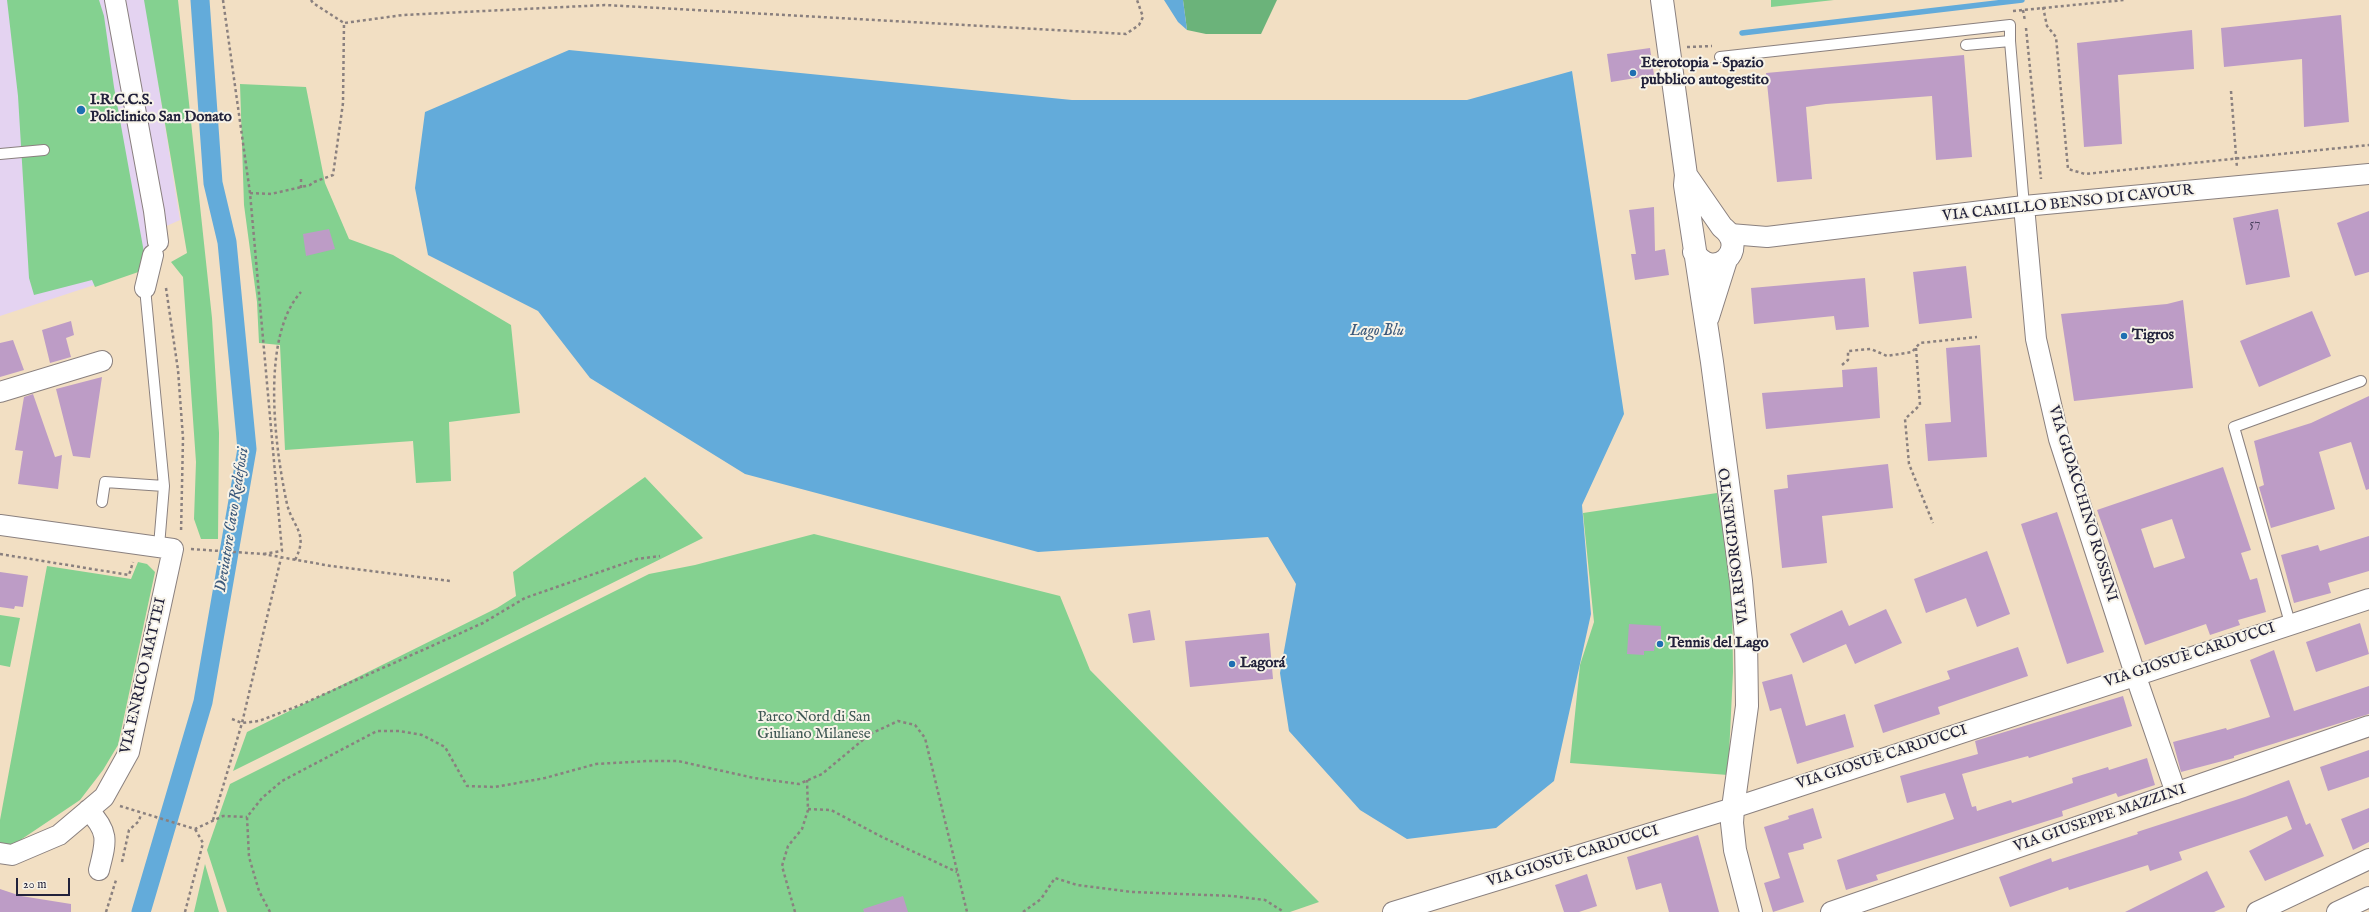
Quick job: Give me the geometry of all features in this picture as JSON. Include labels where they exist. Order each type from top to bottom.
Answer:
[{"type":"street","points":[[115,0],[154,211],[156,249],[144,288]]},
{"type":"street","name":"VIA RISORGIMENTO","points":[[1662,0],[1686,176],[1684,184],[1706,322],[1741,581],[1748,656],[1745,730],[1733,808],[1735,850],[1751,912]]},
{"type":"street","name":"VIA CAMILLO BENSO DI CAVOUR","points":[[1728,242],[2024,206],[2369,174]]},
{"type":"street","name":"VIA RISORGIMENTO","points":[[1686,176],[1728,242],[1706,322]]},
{"type":"street","name":"VIA GIOACCHINO ROSSINI","points":[[2024,206],[2036,339],[2059,439],[2135,674],[2176,793]]},
{"type":"street","points":[[1716,225],[1728,242],[1720,263],[1708,264],[1702,261],[1694,248],[1694,238],[1702,227],[1716,225]]},
{"type":"street","points":[[0,392],[102,361]]},
{"type":"street","points":[[0,525],[166,547]]},
{"type":"street","name":"VIA ENRICO MATTEI","points":[[0,853],[12,855],[59,835],[104,797],[129,752],[166,547]]},
{"type":"street","name":"VIA GIOSUÈ CARDUCCI","points":[[1393,912],[1733,808],[2290,623],[2369,599]]},
{"type":"street","name":"VIA GIUSEPPE MAZZINI","points":[[1831,912],[2369,726]]},
{"type":"street","points":[[88,810],[101,822],[106,841],[99,870]]},
{"type":"street","points":[[2258,912],[2369,859]]},
{"type":"street","points":[[2337,912],[2369,897]]},
{"type":"lane","points":[[1720,57],[2010,25],[2010,41],[2024,206]]},
{"type":"lane","points":[[1966,46],[2010,41]]},
{"type":"lane","points":[[0,154],[44,150]]},
{"type":"lane","points":[[144,288],[164,486],[166,547]]},
{"type":"lane","points":[[2290,623],[2234,427],[2361,381]]},
{"type":"lane","points":[[102,502],[105,482],[164,486]]},
{"type":"path","points":[[223,0],[250,193],[282,551],[263,554]]},
{"type":"path","points":[[311,0],[313,3],[344,23],[403,14],[606,5],[1126,34],[1139,25],[1143,17],[1137,0]]},
{"type":"path","points":[[2043,7],[2047,26],[2056,37],[2068,169],[2085,174],[2236,157],[2369,145]]},
{"type":"path","points":[[2023,10],[2041,179]]},
{"type":"path","points":[[250,193],[271,194],[301,188],[333,175],[343,103],[344,23]]},
{"type":"path","points":[[2231,91],[2238,186]]},
{"type":"path","points":[[301,178],[301,188]]},
{"type":"path","points":[[295,560],[300,550],[302,539],[287,505],[276,426],[274,363],[277,341],[292,302],[301,292]]},
{"type":"path","points":[[1842,365],[1848,360],[1848,351],[1871,350],[1887,356],[1912,352],[1920,343],[1977,338]]},
{"type":"path","points":[[1916,348],[1920,405],[1905,419],[1909,464],[1933,523]]},
{"type":"path","points":[[203,549],[263,554],[281,558],[450,582]]},
{"type":"path","points":[[0,554],[129,575],[133,561],[140,558]]},
{"type":"path","points":[[232,719],[242,723],[259,721],[298,706],[483,623],[525,598],[637,559],[660,556]]},
{"type":"path","points":[[213,820],[242,723],[281,558]]},
{"type":"path","points":[[270,912],[259,891],[249,857],[247,817],[262,798],[282,781],[377,731],[400,731],[422,735],[445,747],[467,786],[495,787],[545,778],[596,764],[648,761],[678,761],[754,778],[798,784],[822,774],[870,734],[898,721],[915,725],[925,738],[967,912]]},
{"type":"path","points":[[795,912],[782,866],[788,846],[802,829],[808,808],[807,780]]},
{"type":"path","points":[[104,797],[116,805],[147,816],[195,829],[223,816],[247,817]]},
{"type":"path","points":[[808,808],[831,810],[869,831],[957,872]]},
{"type":"path","points":[[184,912],[203,843],[195,829]]},
{"type":"path","points":[[1023,912],[1041,899],[1055,878],[1077,885],[1132,892],[1232,896],[1265,900],[1284,912]]},
{"type":"shaded area","name":"I.R.C.C.S. Policlinico San Donato","points":[[0,0],[145,0],[180,220],[153,232],[155,265],[0,316]]},
{"type":"green space","name":"I.R.C.C.S. Policlinico San Donato","points":[[7,0],[99,0],[104,16],[114,87],[147,269],[95,287],[92,280],[34,295],[29,278],[18,96]]},
{"type":"green space","points":[[144,0],[178,0],[212,318],[219,433],[218,539],[201,539],[194,519],[196,462],[183,277],[171,262],[187,253]]},
{"type":"green space","points":[[1183,0],[1277,0],[1261,34],[1206,34],[1187,30]]},
{"type":"green space","points":[[1771,0],[1834,0],[1771,7]]},
{"type":"green space","points":[[240,84],[306,87],[325,183],[349,239],[393,255],[511,325],[520,413],[449,422],[451,481],[416,483],[413,441],[285,450],[280,345],[259,343],[257,302],[244,205]]},
{"type":"green space","points":[[645,477],[703,538],[233,771],[247,732],[497,608],[516,596],[513,572]]},
{"type":"green space","name":"Tennis del Lago","points":[[1717,493],[1732,586],[1733,672],[1728,775],[1570,763],[1580,665],[1594,622],[1583,513]]},
{"type":"green space","name":"Parco Nord di San Giuliano Milanese","points":[[814,534],[1060,596],[1090,670],[1319,902],[1290,912],[227,912],[207,850],[230,784],[649,574],[695,565]]},
{"type":"green space","points":[[138,562],[147,564],[155,572],[118,745],[103,770],[80,800],[10,847],[0,846],[0,820],[47,566],[131,579]]},
{"type":"green space","points":[[0,615],[20,618],[10,667],[0,665]]},
{"type":"green space","points":[[205,864],[219,912],[194,912]]},
{"type":"water","points":[[1164,0],[1183,0],[1187,30],[1178,22]]},
{"type":"water","name":"Lago Blu","points":[[569,50],[1072,100],[1467,100],[1572,71],[1624,414],[1582,505],[1591,614],[1554,781],[1496,828],[1407,839],[1360,810],[1289,731],[1280,673],[1296,584],[1268,537],[1038,552],[745,474],[590,378],[538,311],[428,255],[415,188],[425,112]]},
{"type":"building","points":[[2341,15],[2349,122],[2304,127],[2302,59],[2224,67],[2221,28]]},
{"type":"building","points":[[2192,30],[2194,69],[2118,75],[2122,144],[2084,147],[2077,43]]},
{"type":"building","points":[[1650,48],[1654,75],[1611,82],[1607,54]]},
{"type":"building","points":[[1964,55],[1972,157],[1936,160],[1932,96],[1826,104],[1806,107],[1812,179],[1777,182],[1766,73]]},
{"type":"building","points":[[1654,207],[1655,251],[1665,249],[1669,275],[1635,280],[1631,254],[1636,254],[1629,210]]},
{"type":"building","points":[[2278,209],[2290,277],[2246,285],[2233,218]]},
{"type":"building","points":[[2369,211],[2369,272],[2355,276],[2337,223]]},
{"type":"building","points":[[329,229],[335,249],[306,256],[303,234]]},
{"type":"building","points":[[1966,266],[1972,318],[1919,324],[1913,272]]},
{"type":"building","points":[[1865,278],[1869,327],[1836,330],[1834,316],[1754,324],[1751,288]]},
{"type":"building","points":[[2183,300],[2193,388],[2074,401],[2061,314],[2167,304]]},
{"type":"building","points":[[2312,311],[2331,356],[2259,387],[2240,341]]},
{"type":"building","points":[[71,321],[74,335],[66,338],[71,357],[50,363],[42,330]]},
{"type":"building","points":[[13,340],[24,370],[0,377],[0,343]]},
{"type":"building","points":[[1980,345],[1987,457],[1928,461],[1925,424],[1951,422],[1946,348]]},
{"type":"building","points":[[1877,367],[1880,418],[1766,429],[1762,393],[1843,387],[1842,370]]},
{"type":"building","points":[[102,377],[90,458],[73,456],[56,389]]},
{"type":"building","points":[[33,394],[55,457],[62,455],[58,489],[18,484],[23,451],[15,450],[24,397]]},
{"type":"building","points":[[2369,396],[2369,489],[2366,490],[2351,442],[2319,452],[2335,509],[2271,528],[2259,487],[2264,485],[2254,441],[2311,423]]},
{"type":"building","points":[[1888,464],[1893,508],[1822,516],[1827,563],[1782,568],[1774,490],[1788,488],[1787,475]]},
{"type":"building","points":[[2223,467],[2251,550],[2241,553],[2250,580],[2257,578],[2266,612],[2238,620],[2240,625],[2210,635],[2206,624],[2145,645],[2097,510]],"holes":[[[2172,519],[2185,558],[2154,568],[2141,529]]]},
{"type":"building","points":[[2057,512],[2104,652],[2067,664],[2021,524]]},
{"type":"building","points":[[2369,536],[2369,571],[2328,583],[2331,593],[2294,603],[2281,555],[2318,545],[2320,551]]},
{"type":"building","points":[[1987,551],[2010,614],[1977,627],[1966,598],[1926,613],[1914,579]]},
{"type":"building","points":[[0,572],[28,576],[23,607],[15,606],[14,609],[0,607]]},
{"type":"building","points":[[1886,609],[1902,643],[1855,664],[1846,644],[1803,663],[1790,634],[1842,610],[1849,626]]},
{"type":"building","points":[[1150,610],[1155,640],[1133,643],[1128,614]]},
{"type":"building","points":[[2360,623],[2369,654],[2316,672],[2306,642]]},
{"type":"building","points":[[1629,624],[1661,626],[1661,643],[1655,643],[1654,651],[1644,651],[1644,655],[1627,654]]},
{"type":"building","points":[[1269,633],[1273,679],[1190,687],[1185,641]]},
{"type":"building","points":[[2018,647],[2028,676],[1938,707],[1940,714],[1883,733],[1874,705],[1950,679],[1947,671]]},
{"type":"building","points":[[2274,650],[2294,711],[2369,686],[2369,714],[2234,756],[2234,758],[2181,772],[2173,742],[2226,728],[2227,730],[2270,717],[2250,660]]},
{"type":"building","points":[[1792,674],[1806,726],[1845,714],[1854,747],[1797,764],[1781,708],[1770,711],[1762,682]]},
{"type":"building","points":[[2123,696],[2132,726],[2029,758],[2028,756],[1962,774],[1972,807],[1976,806],[1977,811],[2011,800],[2012,803],[2073,783],[2072,778],[2108,767],[2109,770],[2147,758],[2155,785],[2118,797],[2116,793],[2062,811],[2063,816],[1876,875],[1878,880],[1846,890],[1837,860],[1954,819],[1945,793],[1907,803],[1900,776],[1978,754],[1975,741]]},
{"type":"building","points":[[2369,750],[2369,777],[2328,791],[2320,767]]},
{"type":"building","points":[[2289,780],[2306,825],[2310,823],[2324,856],[2265,881],[2249,851],[2292,829],[2287,816],[2179,852],[2182,860],[2150,871],[2148,865],[2069,890],[2068,887],[2010,907],[1999,877],[2051,858],[2052,862],[2138,834],[2137,832],[2245,797]]},
{"type":"building","points":[[1813,808],[1822,838],[1803,844],[1804,849],[1788,853],[1804,902],[1773,912],[1764,883],[1780,878],[1764,827],[1789,819],[1788,816]]},
{"type":"building","points":[[2369,808],[2369,842],[2353,850],[2341,819]]},
{"type":"building","points":[[1698,835],[1719,912],[1669,912],[1661,883],[1636,890],[1627,857]]},
{"type":"building","points":[[2207,871],[2225,907],[2214,912],[2125,912]]},
{"type":"building","points":[[1587,874],[1597,906],[1579,912],[1564,912],[1555,885]]},
{"type":"building","points":[[0,889],[21,896],[71,904],[71,912],[0,912]]},
{"type":"building","points":[[903,896],[908,912],[864,912],[863,909]]},
{"type":"waterway","name":"Deviatore Cavo Redefossi","points":[[141,912],[203,702],[247,449],[227,242],[213,183],[200,0]]},
{"type":"waterway","points":[[1742,33],[2022,0]]},
{"type":"place","name":"Eterotopia - Spazio pubblico autogestito","points":[[1633,73]]},
{"type":"place","name":"I.R.C.C.S. Policlinico San Donato","points":[[81,110]]},
{"type":"place","name":"Tigros","points":[[2124,336]]},
{"type":"place","name":"Tennis del Lago","points":[[1660,644]]},
{"type":"place","name":"Lagorá","points":[[1232,664]]}]
